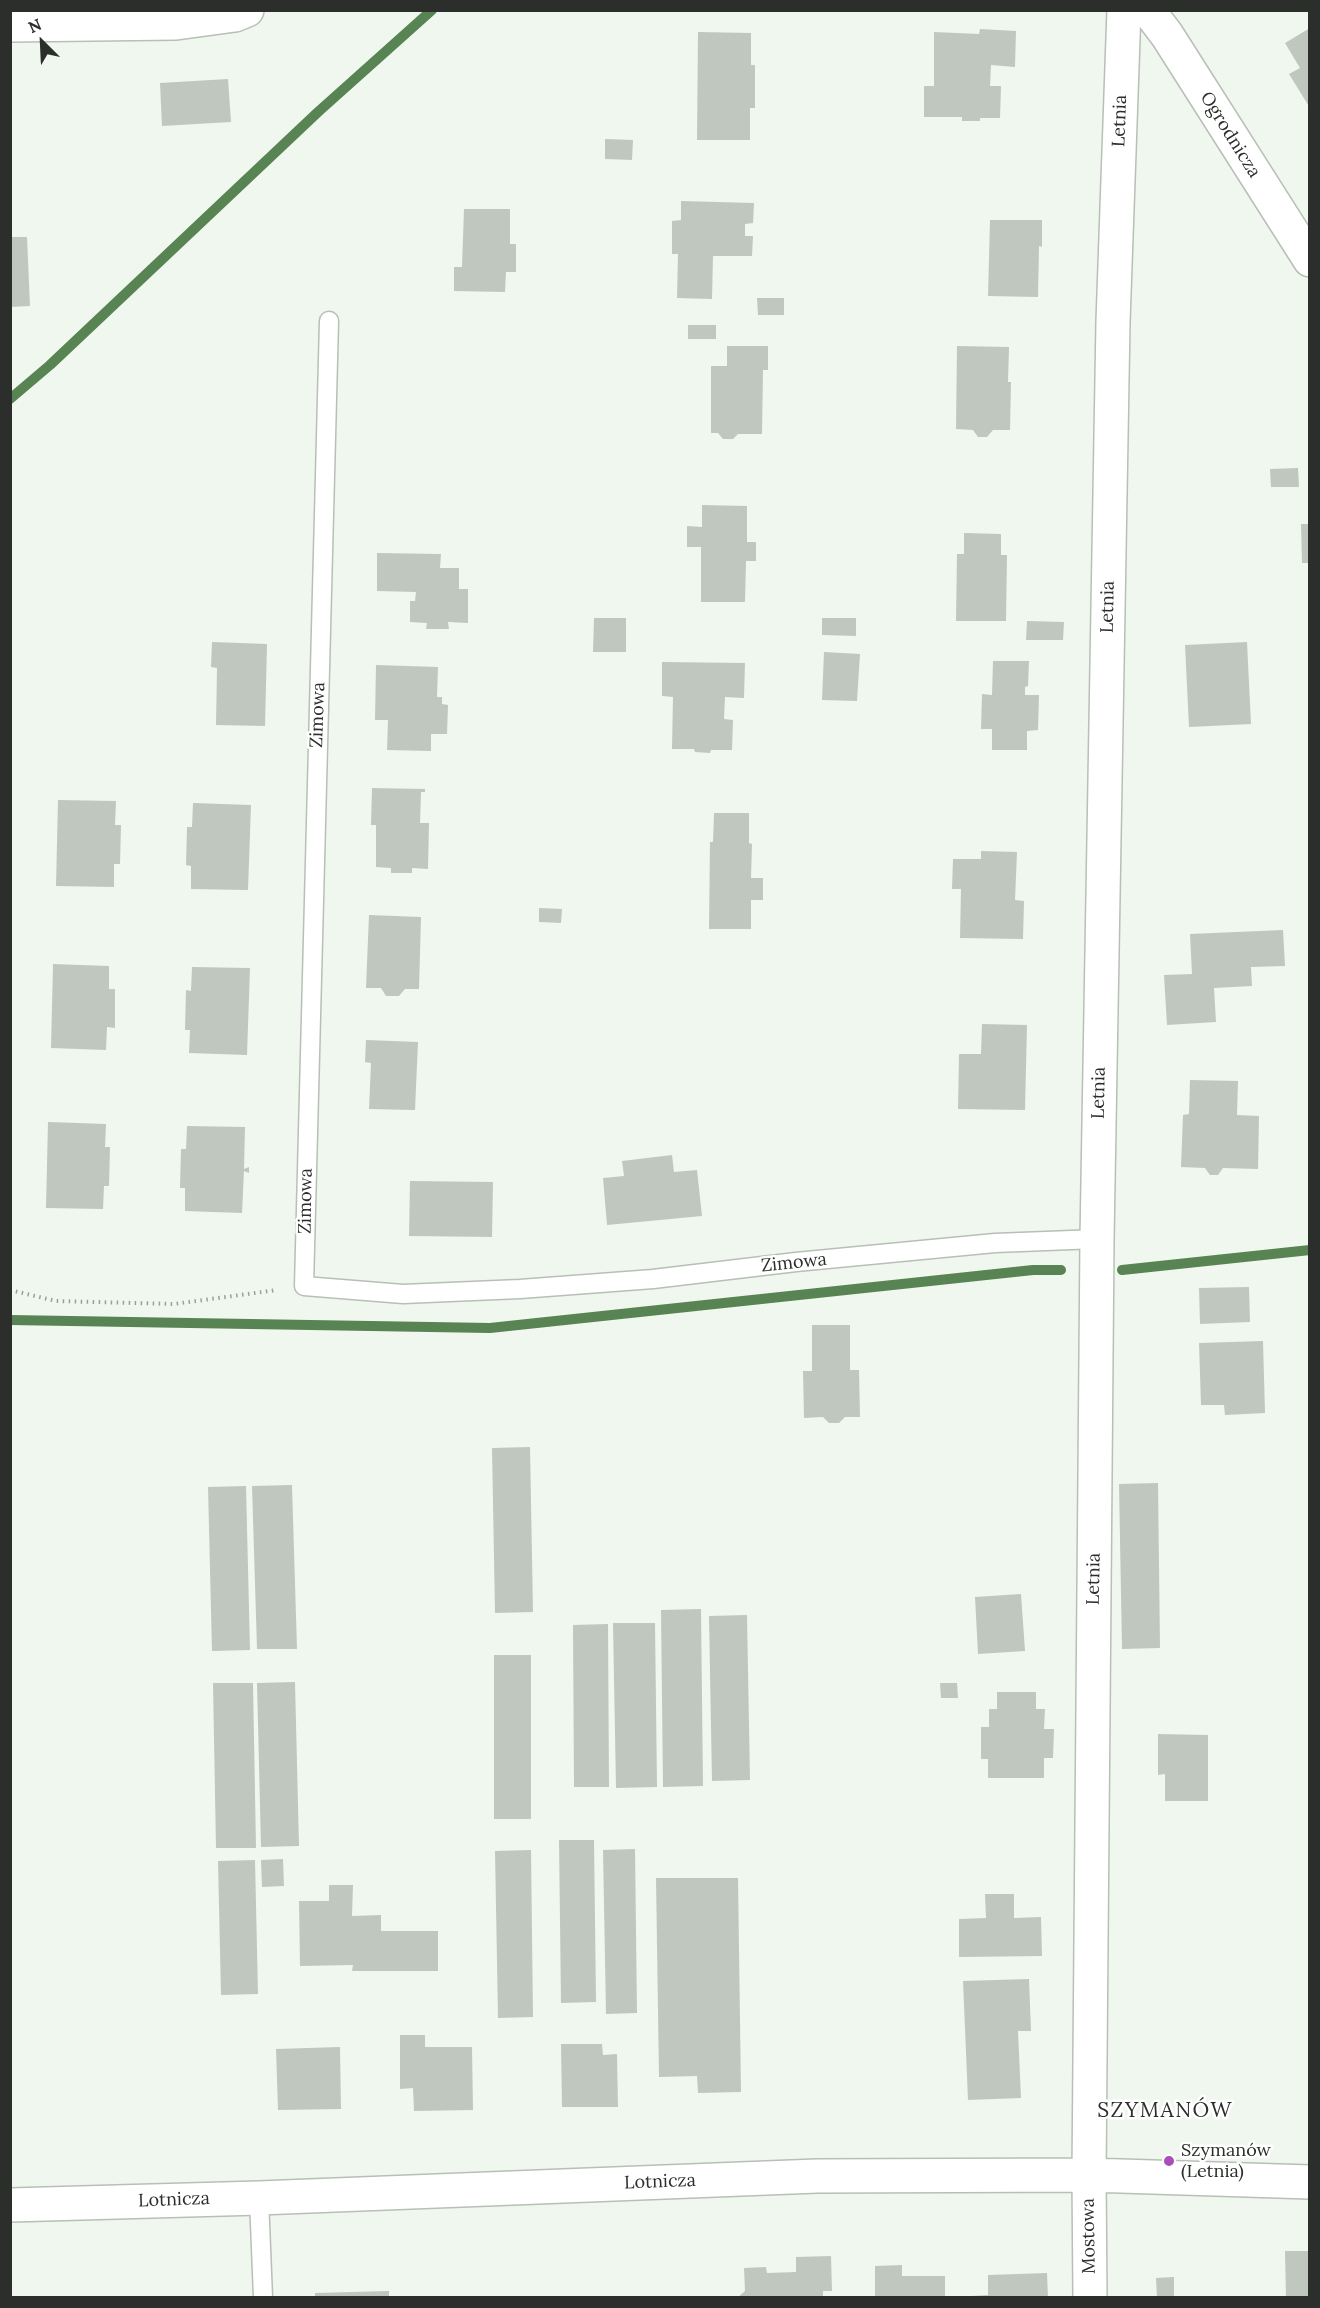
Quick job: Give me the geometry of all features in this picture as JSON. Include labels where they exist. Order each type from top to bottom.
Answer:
[{"type":"street","points":[[10,25],[176,23],[236,15],[247,10]]},
{"type":"street","name":"Letnia","points":[[1089,2175],[1097,1239],[1113,322],[1124,10]]},
{"type":"street","name":"Ogrodnicza","points":[[1148,10],[1167,35],[1308,254]]},
{"type":"street","name":"Lotnicza","points":[[10,2205],[259,2198],[818,2176],[1089,2175],[1310,2182]]},
{"type":"street","name":"Mostowa","points":[[1089,2175],[1090,2298]]},
{"type":"lane","name":"Zimowa","points":[[329,321],[304,1286],[403,1294],[520,1289],[653,1279],[796,1262],[995,1243],[1097,1239]]},
{"type":"lane","points":[[259,2198],[263,2298]]},
{"type":"path","points":[[10,1290],[56,1301],[174,1304],[304,1286]]},
{"type":"building","points":[[1310,28],[1310,108],[1289,74],[1300,68],[1285,43]]},
{"type":"building","points":[[980,29],[1016,31],[1015,67],[991,65],[990,86],[1001,86],[1000,118],[962,121],[962,117],[924,117],[924,86],[934,86],[934,32],[979,34]]},
{"type":"building","points":[[698,32],[751,33],[751,65],[755,65],[755,108],[750,108],[750,140],[697,140]]},
{"type":"building","points":[[228,79],[231,122],[162,126],[160,83]]},
{"type":"building","points":[[605,139],[633,140],[632,160],[605,159]]},
{"type":"building","points":[[681,201],[754,203],[753,223],[745,224],[745,236],[753,236],[752,256],[713,256],[712,299],[677,298],[678,254],[672,254],[672,221],[681,220]]},
{"type":"building","points":[[464,209],[510,209],[510,244],[516,244],[516,272],[506,272],[505,292],[454,291],[454,267],[462,267]]},
{"type":"building","points":[[990,220],[1042,220],[1038,297],[988,296]]},
{"type":"building","points":[[10,237],[27,237],[30,306],[10,307]]},
{"type":"building","points":[[757,298],[784,298],[784,315],[758,315]]},
{"type":"building","points":[[688,325],[716,325],[716,339],[688,339]]},
{"type":"building","points":[[727,346],[768,346],[768,370],[763,370],[762,434],[738,434],[733,439],[723,439],[718,433],[711,433],[711,366],[727,366]]},
{"type":"building","points":[[957,346],[1009,347],[1010,430],[993,430],[987,437],[978,437],[973,430],[956,429]]},
{"type":"building","points":[[1298,468],[1299,487],[1271,487],[1270,469]]},
{"type":"building","points":[[702,505],[747,506],[747,542],[756,542],[756,561],[746,561],[745,602],[701,602],[701,547],[687,547],[687,526],[702,527]]},
{"type":"building","points":[[1301,524],[1310,524],[1310,563],[1302,563]]},
{"type":"building","points":[[964,533],[1001,534],[1001,555],[1007,555],[1006,621],[956,621],[957,554],[964,554]]},
{"type":"building","points":[[377,553],[441,554],[440,568],[459,568],[459,589],[468,589],[468,623],[448,622],[449,629],[426,629],[427,623],[410,622],[410,601],[415,601],[416,592],[377,591]]},
{"type":"building","points":[[594,618],[626,618],[626,652],[593,652]]},
{"type":"building","points":[[822,618],[856,618],[856,636],[822,635]]},
{"type":"building","points":[[1027,621],[1064,622],[1063,640],[1026,640]]},
{"type":"building","points":[[212,642],[267,644],[265,726],[216,725],[217,668],[211,667]]},
{"type":"building","points":[[1247,642],[1251,724],[1189,727],[1185,645]]},
{"type":"building","points":[[824,652],[860,654],[857,701],[822,700]]},
{"type":"building","points":[[993,661],[1029,661],[1028,686],[1025,687],[1025,695],[1039,695],[1038,730],[1027,731],[1027,750],[992,750],[992,729],[981,729],[982,694],[992,695]]},
{"type":"building","points":[[662,662],[745,663],[744,698],[725,697],[724,719],[733,720],[732,750],[711,750],[710,753],[695,752],[694,749],[672,749],[673,697],[662,696]]},
{"type":"building","points":[[376,665],[438,667],[437,697],[442,697],[442,704],[448,705],[447,734],[431,734],[431,751],[387,750],[388,720],[375,720]]},
{"type":"building","points":[[372,788],[425,789],[425,792],[421,792],[420,823],[429,823],[428,869],[412,868],[412,873],[391,873],[391,868],[376,867],[376,825],[371,825]]},
{"type":"building","points":[[58,800],[116,801],[115,825],[121,825],[120,864],[114,864],[114,887],[56,886]]},
{"type":"building","points":[[193,803],[251,805],[248,890],[191,889],[191,866],[186,865],[187,827],[192,827]]},
{"type":"building","points":[[714,813],[749,813],[749,843],[752,844],[751,878],[763,878],[763,900],[751,900],[751,929],[709,929],[710,842],[713,842]]},
{"type":"building","points":[[981,851],[1017,852],[1015,900],[1024,901],[1023,939],[960,938],[961,889],[952,889],[953,859],[981,859]]},
{"type":"building","points":[[539,908],[562,909],[561,923],[539,922]]},
{"type":"building","points":[[369,915],[421,917],[419,989],[405,989],[399,996],[386,996],[381,988],[366,988]]},
{"type":"building","points":[[1283,930],[1285,966],[1251,967],[1252,986],[1214,988],[1216,1022],[1167,1025],[1164,975],[1192,974],[1190,934]]},
{"type":"building","points":[[53,964],[109,966],[109,989],[115,989],[115,1028],[107,1027],[106,1050],[51,1048]]},
{"type":"building","points":[[192,967],[250,968],[247,1055],[189,1053],[190,1030],[185,1030],[186,990],[191,991]]},
{"type":"building","points":[[982,1024],[1027,1025],[1025,1110],[958,1109],[959,1054],[981,1054]]},
{"type":"building","points":[[366,1040],[418,1042],[415,1110],[369,1109],[371,1063],[365,1062]]},
{"type":"building","points":[[1190,1080],[1238,1081],[1237,1115],[1259,1116],[1258,1169],[1223,1168],[1218,1175],[1210,1175],[1205,1168],[1181,1167],[1183,1115],[1189,1114]]},
{"type":"building","points":[[48,1122],[106,1124],[105,1147],[110,1147],[109,1186],[104,1186],[103,1209],[46,1208]]},
{"type":"building","points":[[187,1126],[245,1127],[244,1169],[249,1167],[249,1173],[244,1171],[242,1213],[185,1211],[185,1188],[180,1188],[181,1149],[186,1149]]},
{"type":"building","points":[[672,1155],[674,1172],[697,1170],[702,1216],[607,1225],[603,1178],[624,1176],[622,1161]]},
{"type":"building","points":[[410,1181],[493,1182],[492,1237],[409,1236]]},
{"type":"building","points":[[1249,1287],[1250,1322],[1200,1324],[1199,1288]]},
{"type":"building","points":[[812,1325],[850,1325],[850,1370],[859,1370],[860,1417],[845,1417],[839,1423],[829,1423],[823,1417],[804,1418],[803,1371],[812,1371]]},
{"type":"building","points":[[1263,1341],[1265,1413],[1225,1415],[1224,1405],[1201,1405],[1199,1343]]},
{"type":"building","points":[[530,1447],[533,1612],[495,1613],[492,1448]]},
{"type":"building","points":[[1158,1483],[1160,1648],[1122,1649],[1119,1484]]},
{"type":"building","points":[[292,1485],[297,1649],[257,1649],[252,1486]]},
{"type":"building","points":[[246,1486],[250,1650],[212,1651],[208,1487]]},
{"type":"building","points":[[1021,1594],[1025,1651],[978,1654],[975,1597]]},
{"type":"building","points":[[701,1609],[703,1786],[663,1787],[661,1610]]},
{"type":"building","points":[[747,1615],[750,1780],[712,1781],[709,1616]]},
{"type":"building","points":[[613,1623],[655,1623],[657,1787],[616,1788]]},
{"type":"building","points":[[608,1624],[609,1787],[574,1787],[573,1625]]},
{"type":"building","points":[[494,1655],[531,1655],[531,1819],[494,1819]]},
{"type":"building","points":[[295,1682],[299,1846],[261,1847],[257,1683]]},
{"type":"building","points":[[213,1683],[253,1683],[256,1848],[216,1848]]},
{"type":"building","points":[[940,1683],[957,1683],[958,1698],[941,1698]]},
{"type":"building","points":[[997,1692],[1036,1692],[1036,1709],[1045,1709],[1044,1729],[1054,1729],[1053,1758],[1044,1758],[1044,1778],[988,1778],[988,1759],[981,1759],[981,1727],[989,1727],[989,1709],[997,1709]]},
{"type":"building","points":[[1158,1734],[1208,1735],[1208,1801],[1165,1801],[1165,1774],[1158,1775]]},
{"type":"building","points":[[559,1840],[594,1840],[596,2002],[561,2003]]},
{"type":"building","points":[[635,1849],[637,2013],[606,2014],[603,1850]]},
{"type":"building","points":[[531,1850],[533,2017],[498,2018],[495,1851]]},
{"type":"building","points":[[283,1859],[284,1886],[262,1887],[261,1860]]},
{"type":"building","points":[[255,1860],[258,1994],[221,1995],[218,1861]]},
{"type":"building","points":[[656,1878],[738,1878],[741,2092],[698,2093],[697,2076],[659,2077]]},
{"type":"building","points":[[329,1885],[353,1885],[352,1916],[381,1915],[381,1931],[438,1931],[438,1971],[352,1971],[353,1965],[300,1966],[299,1901],[329,1901]]},
{"type":"building","points":[[985,1894],[1014,1894],[1014,1918],[1041,1917],[1042,1956],[959,1957],[959,1919],[986,1918]]},
{"type":"building","points":[[1029,1979],[1031,2031],[1018,2031],[1021,2098],[968,2100],[963,1981]]},
{"type":"building","points":[[400,2035],[425,2035],[425,2047],[472,2047],[473,2110],[414,2111],[413,2088],[400,2089]]},
{"type":"building","points":[[561,2044],[602,2044],[603,2055],[617,2054],[618,2107],[562,2107]]},
{"type":"building","points":[[340,2047],[341,2109],[278,2110],[276,2049]]},
{"type":"building","points":[[1285,2251],[1310,2251],[1310,2298],[1286,2298]]},
{"type":"building","points":[[831,2256],[832,2291],[823,2291],[823,2298],[737,2298],[745,2291],[744,2268],[766,2267],[767,2273],[796,2272],[796,2257]]},
{"type":"building","points":[[902,2265],[902,2276],[945,2276],[945,2298],[875,2298],[875,2266]]},
{"type":"building","points":[[1047,2273],[1048,2298],[971,2298],[971,2296],[988,2295],[988,2275]]},
{"type":"building","points":[[1174,2277],[1174,2298],[1157,2298],[1156,2278]]},
{"type":"building","points":[[389,2291],[389,2298],[315,2298],[315,2293]]},
{"type":"waterway","points":[[10,399],[50,365],[318,112],[432,10]]},
{"type":"waterway","points":[[1122,1270],[1310,1250]]},
{"type":"waterway","points":[[10,1320],[490,1328],[1033,1270],[1061,1270]]},
{"type":"place","name":"Szymanów (Letnia)","points":[[1169,2161]]},
{"type":"district","name":"SZYMANÓW","points":[[1165,2111]]}]
